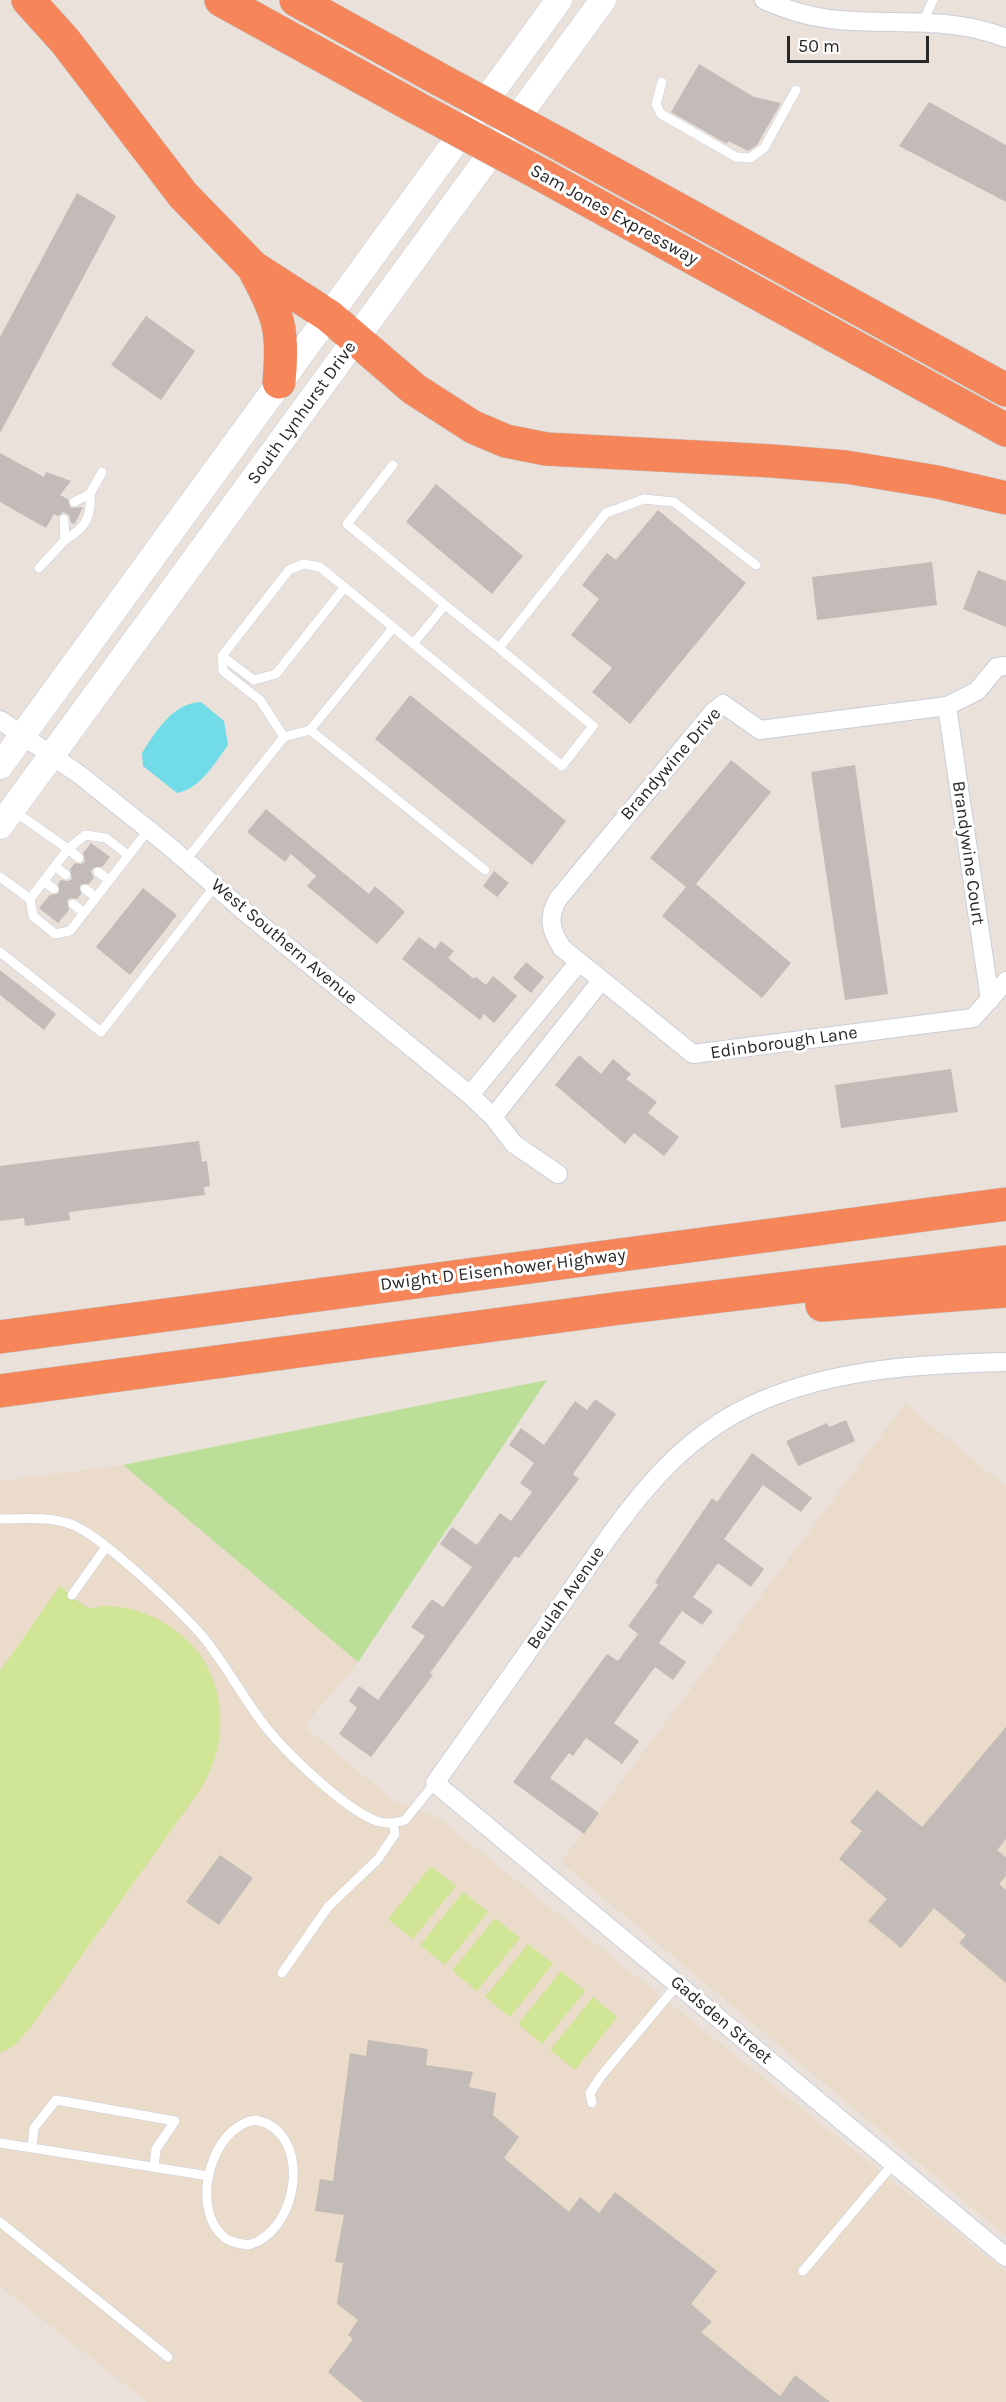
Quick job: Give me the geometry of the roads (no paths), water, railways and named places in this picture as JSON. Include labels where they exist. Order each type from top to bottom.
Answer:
[{"type":"highway","points":[[28,0],[65,41],[183,195],[253,267],[329,316],[414,389],[473,428],[506,441],[567,452],[772,461],[846,467],[937,482],[1006,498]]},
{"type":"highway","name":"Sam Jones Expressway","points":[[221,0],[1006,430]]},
{"type":"highway","name":"Sam Jones Expressway","points":[[296,0],[1006,390]]},
{"type":"highway","points":[[336,0],[437,78]]},
{"type":"highway","points":[[253,267],[278,316],[282,344],[279,382]]},
{"type":"highway","name":"Dwight D Eisenhower Highway","points":[[0,1337],[1006,1204]]},
{"type":"highway","points":[[0,1391],[621,1308],[1006,1262]]},
{"type":"highway","points":[[621,1308],[824,1305],[1006,1291]]},
{"type":"main road","name":"South Lynhurst Drive","points":[[0,766],[559,0]]},
{"type":"main road","name":"South Lynhurst Drive","points":[[6,818],[603,0]]},
{"type":"street","points":[[764,0],[785,9],[829,19],[963,25],[1006,38]]},
{"type":"street","name":"Brandywine Drive","points":[[601,981],[562,948],[553,934],[551,922],[556,903],[720,706],[723,704],[760,730],[947,706],[977,691],[997,667],[1006,666]]},
{"type":"street","name":"Brandywine Court","points":[[947,706],[990,1000]]},
{"type":"street","name":"West Southern Avenue","points":[[0,720],[52,755],[149,829],[470,1095],[493,1117],[514,1144],[558,1173]]},
{"type":"street","points":[[470,1095],[579,962]]},
{"type":"street","points":[[493,1117],[601,981]]},
{"type":"street","name":"Edinborough Lane","points":[[601,981],[687,1051],[701,1054],[973,1018],[1006,981]]},
{"type":"street","name":"Beulah Avenue","points":[[435,1783],[646,1485],[695,1440],[713,1427],[776,1394],[838,1377],[937,1364],[1006,1362]]},
{"type":"street","name":"Gadsden Street","points":[[435,1783],[1006,2257]]},
{"type":"lane","points":[[923,22],[933,0]]},
{"type":"lane","points":[[662,82],[657,104],[661,114],[736,157],[750,158],[764,148],[796,90]]},
{"type":"lane","points":[[284,737],[260,699],[224,671],[222,656],[289,570],[303,564],[320,567],[562,766],[593,726],[347,524],[393,465]]},
{"type":"lane","points":[[74,502],[90,494],[102,472]]},
{"type":"lane","points":[[39,568],[65,540],[81,530],[92,511],[90,494]]},
{"type":"lane","points":[[499,648],[606,513],[644,499],[674,502],[756,566]]},
{"type":"lane","points":[[64,519],[65,540]]},
{"type":"lane","points":[[222,656],[254,680],[276,674],[344,588]]},
{"type":"lane","points":[[413,644],[445,605]]},
{"type":"lane","points":[[186,860],[284,737],[310,730],[393,628]]},
{"type":"lane","points":[[310,730],[485,870]]},
{"type":"lane","points":[[6,818],[68,849],[79,858]]},
{"type":"lane","points":[[0,877],[30,899],[33,916],[55,934],[70,931],[149,829]]},
{"type":"lane","points":[[30,899],[68,849],[85,835],[106,838],[128,855]]},
{"type":"lane","points":[[55,866],[66,875]]},
{"type":"lane","points":[[98,872],[109,880]]},
{"type":"lane","points":[[43,881],[54,889]]},
{"type":"lane","points":[[0,952],[101,1032],[215,886]]},
{"type":"lane","points":[[85,889],[96,897]]},
{"type":"lane","points":[[73,904],[84,913]]},
{"type":"lane","points":[[0,1519],[43,1520],[73,1525],[106,1547],[205,1639],[263,1723],[305,1767],[367,1816],[381,1822],[393,1823],[405,1820],[414,1813],[435,1783]]},
{"type":"lane","points":[[72,1595],[106,1547]]},
{"type":"lane","points":[[282,1973],[328,1907],[378,1859],[395,1834],[393,1823]]},
{"type":"lane","points":[[592,2103],[590,2093],[601,2076],[678,1984]]},
{"type":"lane","points":[[32,2148],[34,2128],[56,2100],[175,2121],[156,2149],[154,2167]]},
{"type":"lane","points":[[246,2121],[266,2122],[281,2132],[286,2140],[293,2171],[285,2212],[273,2230],[256,2243],[248,2245],[234,2243],[225,2238],[216,2227],[208,2199],[209,2176],[223,2139],[246,2121]]},
{"type":"lane","points":[[0,2143],[209,2176]]},
{"type":"lane","points":[[803,2271],[893,2164]]},
{"type":"lane","points":[[0,2222],[168,2357]]},
{"type":"water","points":[[201,702],[224,721],[228,745],[200,781],[185,791],[177,793],[143,766],[142,753],[159,727],[174,713],[182,707]]}]
